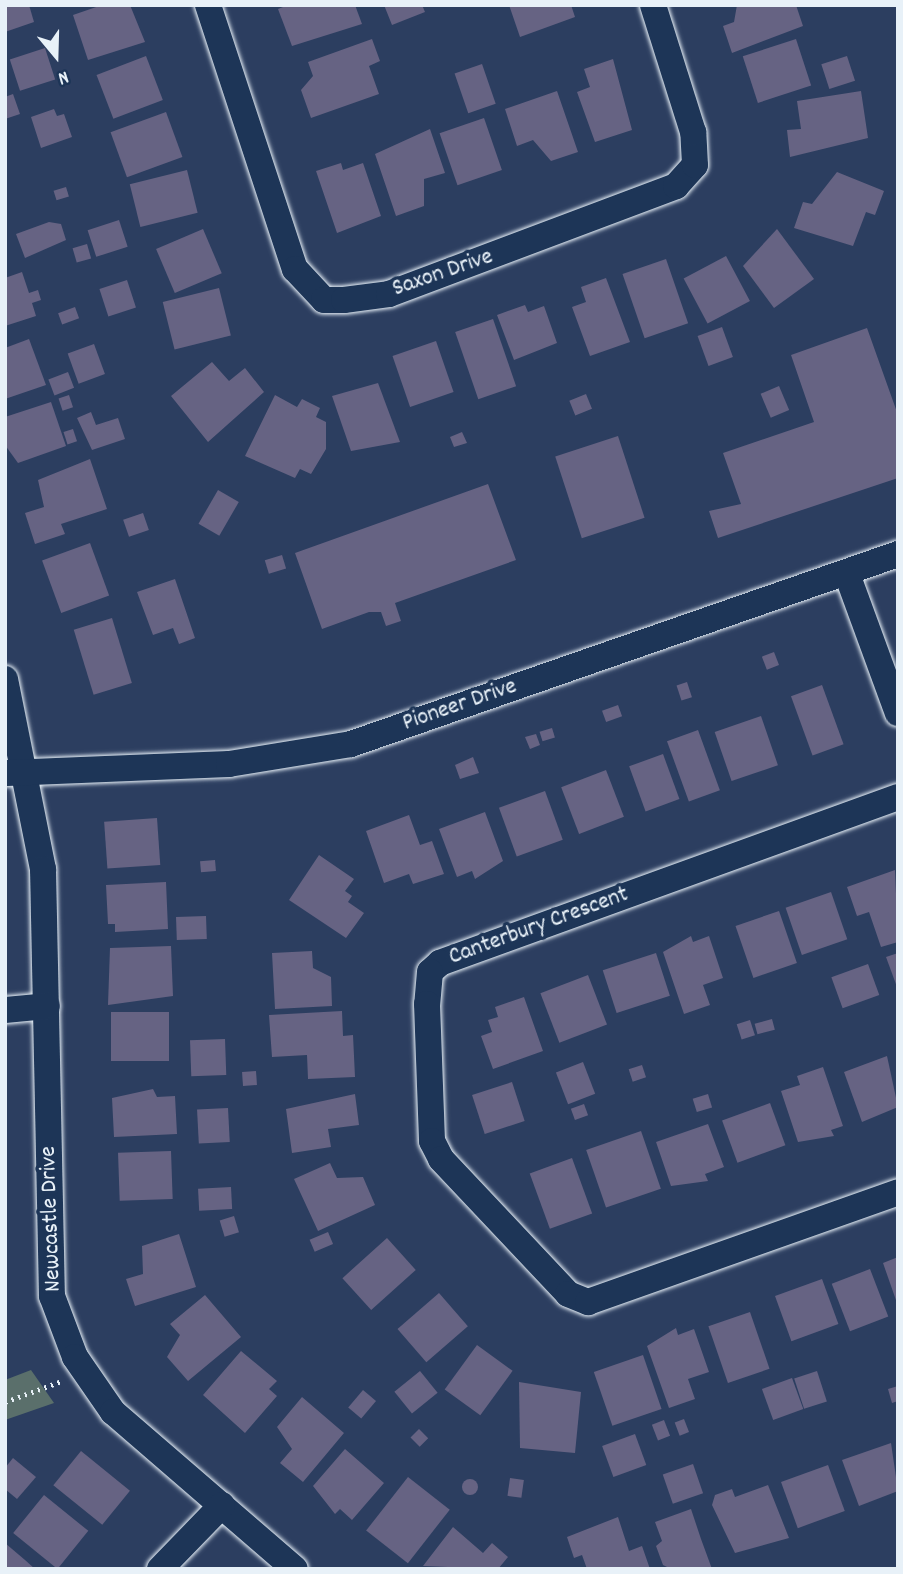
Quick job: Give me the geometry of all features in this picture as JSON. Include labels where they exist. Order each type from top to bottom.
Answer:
[{"type":"street","name":"Saxon Drive","points":[[208,5],[295,269],[324,300],[389,294],[676,186],[695,165],[693,132],[653,5]]},
{"type":"street","name":"Pioneer Drive","points":[[14,773],[229,764],[351,744],[898,554]]},
{"type":"street","points":[[848,573],[898,713]]},
{"type":"street","name":"Newcastle Drive","points":[[5,679],[14,773],[43,869],[52,1296],[85,1372],[113,1412],[295,1569]]},
{"type":"street","name":"Canterbury Crescent","points":[[898,797],[440,963],[430,972],[426,1004],[432,1141],[441,1159],[568,1294],[588,1302],[898,1192]]},
{"type":"street","points":[[5,1010],[47,1006]]},
{"type":"street","points":[[160,1569],[222,1505]]},
{"type":"path","points":[[5,1402],[85,1372]]},
{"type":"green space","points":[[31,1370],[54,1403],[5,1420],[5,1380]]},
{"type":"building","points":[[5,5],[29,5],[34,22],[5,32]]},
{"type":"building","points":[[102,5],[130,5],[145,42],[88,60],[73,15]]},
{"type":"building","points":[[288,5],[355,5],[362,24],[292,46],[278,9]]},
{"type":"building","points":[[384,5],[422,5],[425,12],[392,25]]},
{"type":"building","points":[[509,5],[571,5],[575,17],[520,37]]},
{"type":"building","points":[[737,5],[796,5],[803,26],[732,53],[723,26],[734,22]]},
{"type":"building","points":[[372,39],[380,61],[369,66],[379,94],[311,118],[301,90],[313,76],[308,62]]},
{"type":"building","points":[[796,39],[811,86],[758,103],[743,56]]},
{"type":"building","points":[[45,48],[55,79],[20,91],[10,59]]},
{"type":"building","points":[[146,56],[163,100],[113,119],[97,75]]},
{"type":"building","points":[[847,56],[855,81],[829,89],[821,64]]},
{"type":"building","points":[[613,59],[632,130],[595,142],[577,92],[590,87],[584,69]]},
{"type":"building","points":[[482,64],[496,104],[468,113],[455,73]]},
{"type":"building","points":[[557,91],[578,152],[551,161],[533,140],[517,146],[505,109]]},
{"type":"building","points":[[861,91],[868,138],[790,157],[787,130],[801,129],[797,101]]},
{"type":"building","points":[[13,94],[20,114],[5,119],[5,97]]},
{"type":"building","points":[[54,109],[57,116],[64,114],[72,137],[41,148],[31,117]]},
{"type":"building","points":[[166,112],[182,157],[127,177],[111,132]]},
{"type":"building","points":[[484,118],[502,170],[457,185],[440,133]]},
{"type":"building","points":[[430,129],[445,173],[424,179],[424,206],[396,216],[375,154]]},
{"type":"building","points":[[341,163],[343,170],[363,163],[381,216],[337,233],[316,171]]},
{"type":"building","points":[[187,170],[198,213],[140,227],[130,184]]},
{"type":"building","points":[[837,172],[884,191],[875,215],[866,212],[853,246],[794,228],[803,202],[812,204]]},
{"type":"building","points":[[66,187],[69,197],[56,200],[54,191]]},
{"type":"building","points":[[119,220],[128,247],[96,257],[88,230]]},
{"type":"building","points":[[49,222],[61,224],[66,240],[25,258],[16,234]]},
{"type":"building","points":[[203,229],[222,273],[175,293],[156,249]]},
{"type":"building","points":[[777,229],[814,279],[774,308],[743,266]]},
{"type":"building","points":[[87,244],[91,258],[77,263],[73,248]]},
{"type":"building","points":[[726,256],[750,301],[708,324],[684,279]]},
{"type":"building","points":[[666,259],[688,323],[645,338],[623,274]]},
{"type":"building","points":[[22,272],[29,293],[38,290],[41,300],[32,303],[36,316],[5,326],[5,278]]},
{"type":"building","points":[[606,278],[630,342],[590,356],[572,307],[586,302],[581,287]]},
{"type":"building","points":[[127,280],[136,308],[108,317],[99,289]]},
{"type":"building","points":[[219,288],[231,336],[175,350],[163,302]]},
{"type":"building","points":[[525,305],[528,312],[544,306],[557,343],[514,360],[497,315]]},
{"type":"building","points":[[75,307],[79,318],[62,324],[58,313]]},
{"type":"building","points":[[493,319],[516,386],[478,399],[455,332]]},
{"type":"building","points":[[722,327],[733,357],[709,366],[698,336]]},
{"type":"building","points":[[867,328],[898,415],[898,478],[718,538],[709,511],[741,504],[723,453],[814,422],[791,355]]},
{"type":"building","points":[[29,339],[46,385],[5,399],[5,348]]},
{"type":"building","points":[[436,341],[454,392],[410,407],[393,356]]},
{"type":"building","points":[[94,344],[105,374],[79,384],[68,354]]},
{"type":"building","points":[[212,362],[229,381],[245,368],[264,392],[208,442],[171,396]]},
{"type":"building","points":[[68,372],[74,388],[54,395],[48,380]]},
{"type":"building","points":[[378,383],[400,442],[351,451],[332,396]]},
{"type":"building","points":[[779,386],[789,410],[771,418],[761,394]]},
{"type":"building","points":[[586,394],[592,409],[575,416],[569,401]]},
{"type":"building","points":[[69,395],[73,407],[63,411],[59,398]]},
{"type":"building","points":[[275,395],[297,407],[302,399],[320,408],[316,417],[326,422],[326,449],[311,474],[300,469],[295,478],[245,456]]},
{"type":"building","points":[[51,402],[66,446],[18,463],[5,445],[5,417]]},
{"type":"building","points":[[91,412],[96,425],[118,418],[125,439],[92,450],[77,418]]},
{"type":"building","points":[[73,429],[77,441],[68,444],[63,432]]},
{"type":"building","points":[[462,432],[467,443],[454,447],[450,437]]},
{"type":"building","points":[[618,436],[645,518],[582,538],[555,456]]},
{"type":"building","points":[[90,459],[107,509],[61,524],[65,534],[35,544],[25,513],[44,507],[38,480]]},
{"type":"building","points":[[488,484],[516,560],[395,603],[401,621],[386,626],[381,612],[369,612],[322,629],[295,553]]},
{"type":"building","points":[[218,490],[239,502],[219,536],[198,524]]},
{"type":"building","points":[[143,513],[149,530],[129,537],[123,520]]},
{"type":"building","points":[[90,543],[109,596],[61,613],[42,560]]},
{"type":"building","points":[[282,555],[286,568],[269,574],[265,560]]},
{"type":"building","points":[[175,579],[195,638],[179,644],[173,628],[153,635],[137,592]]},
{"type":"building","points":[[112,618],[132,683],[94,695],[74,630]]},
{"type":"building","points":[[774,652],[779,665],[767,670],[762,657]]},
{"type":"building","points":[[687,682],[692,697],[681,701],[677,685]]},
{"type":"building","points":[[822,685],[844,744],[813,755],[791,696]]},
{"type":"building","points":[[618,705],[622,716],[606,722],[602,711]]},
{"type":"building","points":[[761,716],[778,765],[732,781],[715,732]]},
{"type":"building","points":[[552,728],[555,738],[542,741],[540,732]]},
{"type":"building","points":[[698,730],[720,790],[689,801],[667,741]]},
{"type":"building","points":[[536,734],[540,745],[530,749],[525,737]]},
{"type":"building","points":[[663,754],[679,799],[646,811],[629,766]]},
{"type":"building","points":[[473,757],[479,773],[460,779],[455,765]]},
{"type":"building","points":[[606,770],[624,817],[579,834],[561,787]]},
{"type":"building","points":[[545,791],[563,840],[517,857],[499,808]]},
{"type":"building","points":[[485,812],[503,861],[475,879],[472,871],[457,877],[439,829]]},
{"type":"building","points":[[409,815],[420,845],[432,841],[444,874],[413,884],[409,874],[384,883],[366,831]]},
{"type":"building","points":[[157,818],[160,865],[107,869],[104,822]]},
{"type":"building","points":[[319,855],[354,879],[345,891],[352,896],[348,902],[364,913],[346,938],[289,900]]},
{"type":"building","points":[[215,860],[216,871],[201,872],[200,861]]},
{"type":"building","points":[[895,870],[898,942],[881,947],[869,912],[857,916],[847,887]]},
{"type":"building","points":[[166,882],[168,929],[115,932],[115,924],[108,924],[106,885]]},
{"type":"building","points":[[831,892],[847,939],[802,955],[786,908]]},
{"type":"building","points":[[779,911],[797,963],[753,978],[736,926]]},
{"type":"building","points":[[206,916],[207,939],[177,940],[176,917]]},
{"type":"building","points":[[691,936],[693,942],[709,936],[723,978],[703,985],[710,1005],[684,1014],[663,952]]},
{"type":"building","points":[[171,946],[173,996],[108,1005],[110,948]]},
{"type":"building","points":[[312,951],[313,968],[331,977],[332,1006],[275,1009],[272,953]]},
{"type":"building","points":[[656,953],[670,996],[617,1013],[603,970]]},
{"type":"building","points":[[898,953],[898,987],[897,987],[886,957]]},
{"type":"building","points":[[868,964],[879,995],[843,1008],[831,977]]},
{"type":"building","points":[[588,975],[607,1024],[559,1043],[540,993]]},
{"type":"building","points":[[524,997],[543,1051],[493,1069],[481,1036],[492,1032],[488,1020],[498,1017],[495,1007]]},
{"type":"building","points":[[342,1011],[343,1036],[353,1035],[355,1077],[308,1079],[307,1055],[272,1057],[269,1015]]},
{"type":"building","points":[[111,1012],[169,1012],[169,1061],[111,1061]]},
{"type":"building","points":[[772,1019],[775,1030],[757,1034],[755,1024]]},
{"type":"building","points":[[750,1020],[755,1035],[742,1040],[737,1024]]},
{"type":"building","points":[[225,1039],[226,1075],[191,1076],[190,1040]]},
{"type":"building","points":[[887,1056],[898,1107],[862,1122],[844,1072]]},
{"type":"building","points":[[583,1062],[595,1094],[568,1104],[556,1072]]},
{"type":"building","points":[[642,1065],[646,1077],[633,1082],[629,1069]]},
{"type":"building","points":[[823,1067],[843,1126],[831,1130],[834,1136],[798,1142],[781,1091],[800,1085],[797,1076]]},
{"type":"building","points":[[256,1071],[257,1085],[243,1086],[242,1072]]},
{"type":"building","points":[[512,1082],[525,1121],[485,1134],[472,1095]]},
{"type":"building","points":[[153,1089],[157,1097],[175,1096],[177,1134],[114,1137],[112,1098]]},
{"type":"building","points":[[355,1094],[359,1125],[328,1129],[331,1147],[292,1153],[286,1109]]},
{"type":"building","points":[[708,1094],[712,1107],[697,1112],[693,1099]]},
{"type":"building","points":[[770,1103],[785,1145],[737,1163],[722,1120]]},
{"type":"building","points":[[584,1104],[588,1115],[575,1120],[571,1109]]},
{"type":"building","points":[[228,1108],[230,1142],[199,1144],[197,1110]]},
{"type":"building","points":[[708,1124],[724,1167],[705,1174],[708,1181],[671,1186],[656,1142]]},
{"type":"building","points":[[641,1131],[661,1189],[606,1208],[586,1150]]},
{"type":"building","points":[[171,1151],[173,1199],[120,1201],[118,1153]]},
{"type":"building","points":[[572,1158],[592,1213],[550,1229],[530,1173]]},
{"type":"building","points":[[330,1163],[337,1178],[363,1177],[375,1205],[318,1231],[294,1179]]},
{"type":"building","points":[[231,1187],[232,1209],[199,1211],[198,1189]]},
{"type":"building","points":[[234,1216],[239,1232],[225,1237],[220,1220]]},
{"type":"building","points":[[328,1232],[333,1244],[315,1252],[310,1240]]},
{"type":"building","points":[[179,1234],[196,1287],[135,1306],[126,1279],[143,1274],[142,1246]]},
{"type":"building","points":[[387,1238],[416,1270],[371,1310],[342,1278]]},
{"type":"building","points":[[898,1257],[898,1303],[897,1303],[883,1263]]},
{"type":"building","points":[[870,1269],[888,1317],[850,1331],[832,1284]]},
{"type":"building","points":[[822,1279],[838,1324],[791,1341],[775,1296]]},
{"type":"building","points":[[439,1293],[468,1326],[426,1362],[397,1329]]},
{"type":"building","points":[[205,1295],[241,1337],[188,1381],[167,1357],[180,1335],[170,1324]]},
{"type":"building","points":[[750,1312],[770,1369],[728,1383],[708,1326]]},
{"type":"building","points":[[676,1328],[678,1335],[694,1329],[709,1372],[688,1379],[695,1399],[669,1408],[647,1346]]},
{"type":"building","points":[[477,1345],[513,1371],[480,1415],[445,1389]]},
{"type":"building","points":[[241,1351],[277,1381],[269,1389],[277,1396],[245,1433],[203,1395]]},
{"type":"building","points":[[643,1355],[662,1409],[612,1426],[594,1372]]},
{"type":"building","points":[[420,1371],[438,1393],[412,1414],[394,1392]]},
{"type":"building","points":[[817,1371],[827,1401],[804,1409],[794,1378]]},
{"type":"building","points":[[792,1378],[803,1409],[773,1420],[762,1389]]},
{"type":"building","points":[[519,1382],[581,1392],[575,1453],[520,1448]]},
{"type":"building","points":[[898,1386],[898,1401],[892,1403],[888,1389]]},
{"type":"building","points":[[363,1390],[376,1401],[361,1419],[348,1408]]},
{"type":"building","points":[[302,1397],[344,1433],[303,1482],[280,1463],[292,1449],[277,1427]]},
{"type":"building","points":[[684,1419],[689,1432],[680,1436],[675,1423]]},
{"type":"building","points":[[664,1420],[670,1436],[658,1441],[652,1425]]},
{"type":"building","points":[[419,1429],[428,1438],[420,1447],[411,1437]]},
{"type":"building","points":[[635,1434],[646,1465],[613,1477],[602,1446]]},
{"type":"building","points":[[891,1443],[898,1491],[859,1506],[842,1460]]},
{"type":"building","points":[[345,1449],[384,1483],[352,1520],[340,1509],[335,1514],[313,1486]]},
{"type":"building","points":[[81,1451],[130,1491],[102,1525],[53,1485]]},
{"type":"building","points":[[13,1458],[36,1477],[17,1499],[5,1489],[5,1468]]},
{"type":"building","points":[[693,1464],[703,1493],[673,1504],[663,1474]]},
{"type":"building","points":[[828,1465],[845,1511],[798,1528],[781,1482]]},
{"type":"building","points":[[408,1477],[450,1510],[408,1563],[366,1531]]},
{"type":"building","points":[[510,1478],[524,1480],[521,1498],[507,1496]]},
{"type":"building","points":[[467,1479],[473,1479],[478,1487],[476,1493],[467,1495],[462,1490],[462,1484]]},
{"type":"building","points":[[768,1485],[789,1538],[735,1553],[712,1505],[715,1495],[732,1489],[735,1497]]},
{"type":"building","points":[[44,1495],[88,1531],[57,1569],[13,1533]]},
{"type":"building","points":[[691,1509],[712,1569],[671,1569],[663,1565],[656,1546],[662,1541],[655,1522]]},
{"type":"building","points":[[618,1517],[629,1551],[642,1546],[650,1569],[587,1569],[582,1555],[574,1558],[567,1537]]},
{"type":"building","points":[[453,1527],[483,1553],[492,1543],[508,1557],[498,1569],[423,1566]]},
{"type":"building","points":[[5,1543],[25,1560],[35,1569],[5,1569]]}]
